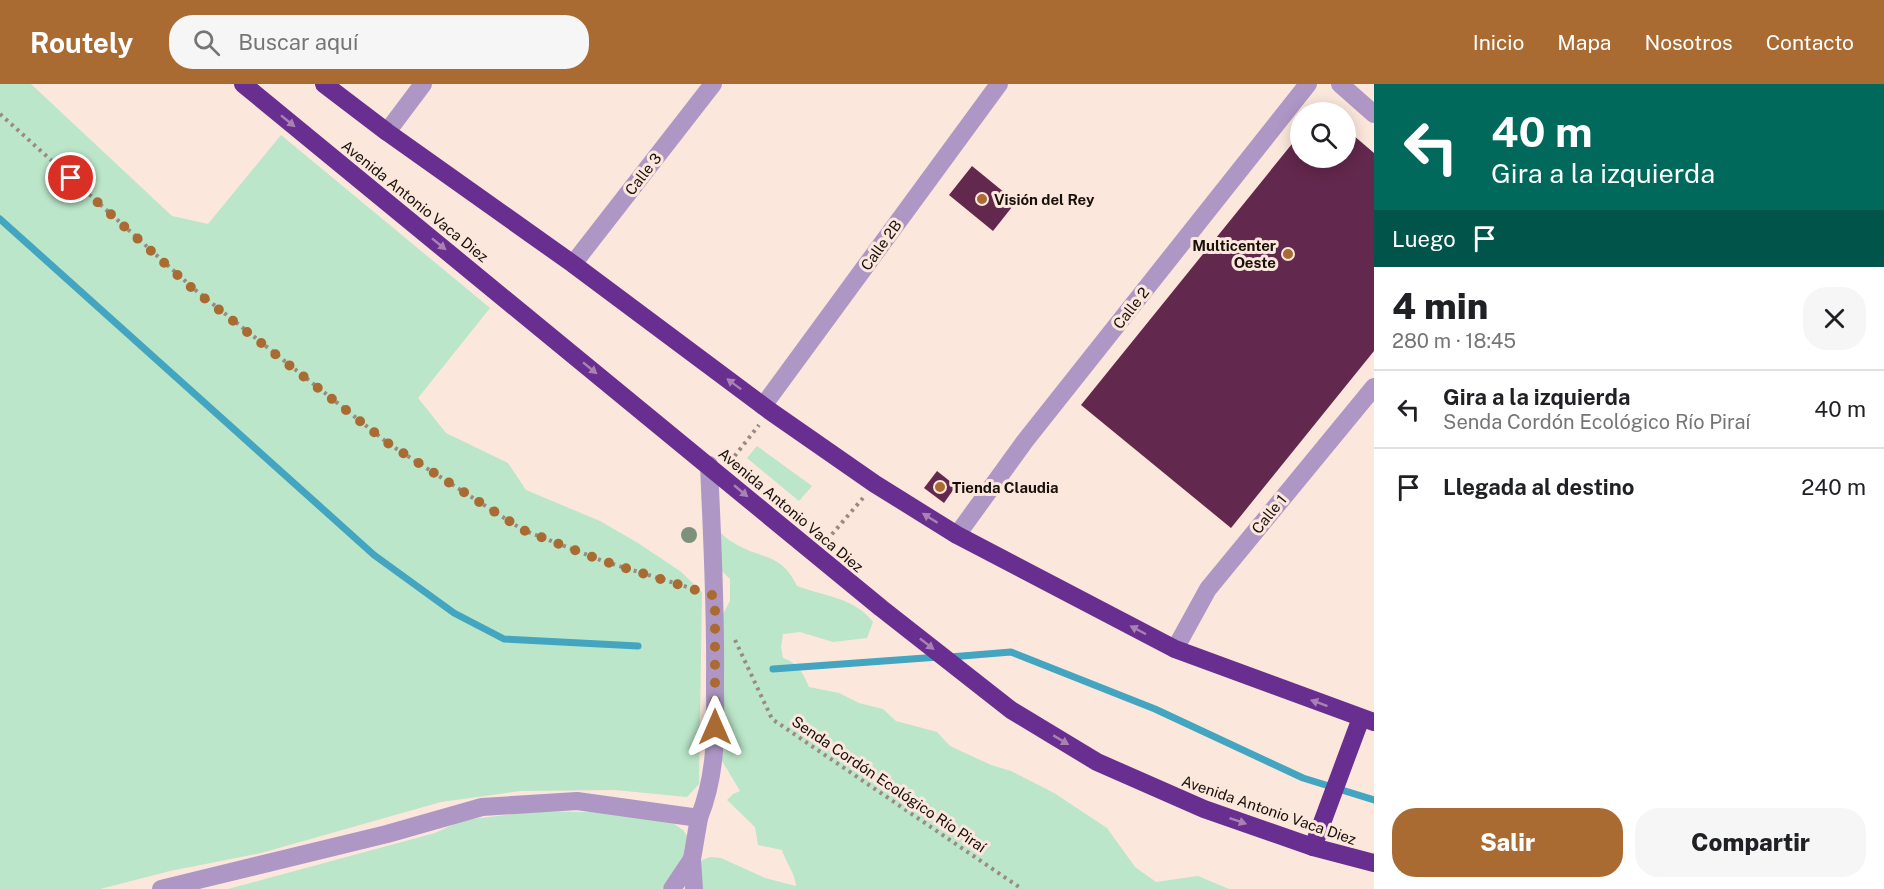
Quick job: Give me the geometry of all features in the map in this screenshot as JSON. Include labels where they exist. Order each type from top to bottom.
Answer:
[{"type":"highway","name":"Avenida Antonio Vaca Diez","points":[[243,84],[715,469],[881,608],[1011,710],[1097,762],[1204,809],[1313,847],[1374,863]]},
{"type":"highway","points":[[324,84],[387,132],[573,264],[767,409],[875,484],[957,535],[1175,649],[1367,720],[1349,751],[1313,847]]},
{"type":"street","points":[[387,132],[423,84]]},
{"type":"street","name":"Calle 3","points":[[573,264],[713,84]]},
{"type":"street","name":"Calle 2B","points":[[767,409],[999,84]]},
{"type":"street","name":"Calle 2","points":[[957,535],[1032,432],[1308,84]]},
{"type":"street","points":[[1340,84],[1374,114]]},
{"type":"street","name":"Calle 1","points":[[1175,649],[1208,588],[1374,387]]},
{"type":"street","points":[[694,889],[692,859],[699,818],[710,790],[715,748],[715,469]]},
{"type":"street","points":[[161,889],[387,834],[482,807],[577,801],[699,818]]},
{"type":"street","points":[[672,889],[692,859]]},
{"type":"path","points":[[0,114],[194,290],[389,444],[523,530],[603,561],[715,596]]},
{"type":"path","points":[[715,469],[767,409]]},
{"type":"path","points":[[815,553],[875,484]]},
{"type":"path","name":"Senda Cordón Ecológico Río Piraí","points":[[734,637],[772,719],[1022,889]]},
{"type":"green space","points":[[0,84],[31,84],[172,216],[208,224],[281,135],[490,308],[418,398],[446,433],[508,463],[526,490],[600,521],[638,543],[680,571],[702,592],[699,784],[687,797],[615,790],[520,791],[441,802],[261,853],[170,871],[100,889],[0,889]]},
{"type":"green space","points":[[757,446],[812,486],[799,501],[747,458]]},
{"type":"green space","points":[[719,531],[744,548],[777,562],[791,575],[797,586],[848,603],[866,614],[873,622],[867,638],[833,642],[800,632],[783,634],[781,647],[783,658],[799,669],[809,687],[839,693],[859,703],[883,709],[896,721],[937,732],[950,746],[991,765],[1011,771],[1054,793],[1107,828],[1135,867],[1156,882],[1198,876],[1229,889],[703,889],[700,868],[702,860],[710,857],[721,858],[765,878],[796,886],[782,850],[758,845],[755,827],[727,800],[740,791],[721,759],[722,616],[730,601],[730,579],[717,566]]},
{"type":"green space","points":[[541,811],[628,813],[668,820],[683,830],[689,839],[684,855],[662,889],[228,889],[435,833],[463,820]]},
{"type":"building","name":"Multicenter Oeste","points":[[1356,138],[1374,153],[1374,351],[1231,528],[1081,405],[1290,146],[1290,168],[1356,168]]},
{"type":"building","name":"Visión del Rey","points":[[972,166],[1016,202],[993,231],[949,195]]},
{"type":"building","name":"Tienda Claudia","points":[[937,471],[956,486],[944,503],[924,488]]},
{"type":"waterway","points":[[0,219],[374,555],[454,613],[504,639],[638,646]]},
{"type":"waterway","points":[[950,657],[1011,652],[1155,709],[1303,778],[1374,800]]},
{"type":"waterway","points":[[773,669],[939,657]]},
{"type":"place","name":"Visión del Rey","points":[[982,199]]},
{"type":"place","name":"Multicenter Oeste","points":[[1288,254]]},
{"type":"place","name":"Tienda Claudia","points":[[940,487]]},
{"type":"route","points":[[71,178],[194,290],[389,444],[523,530],[603,561],[715,596],[715,727]]}]
